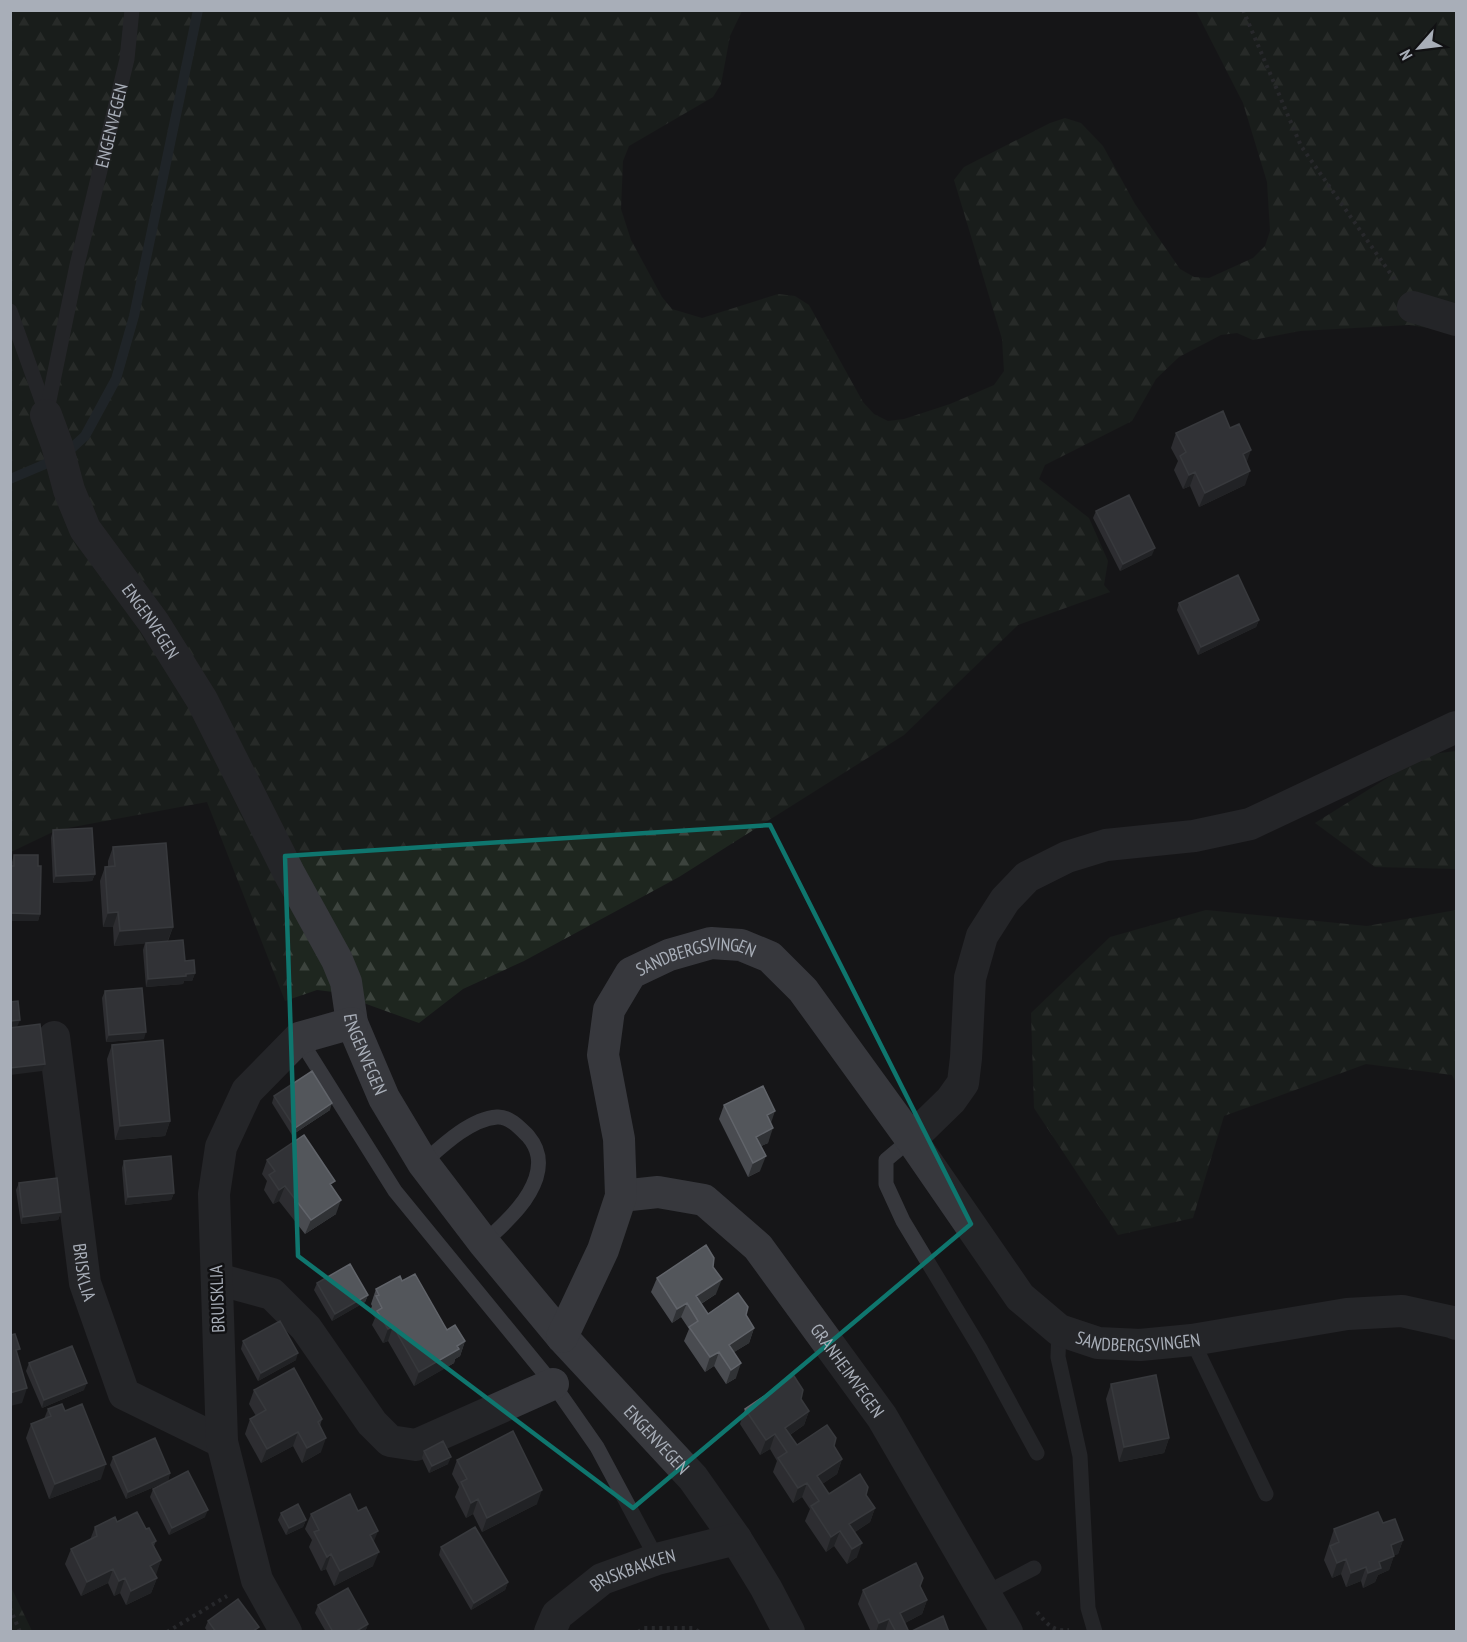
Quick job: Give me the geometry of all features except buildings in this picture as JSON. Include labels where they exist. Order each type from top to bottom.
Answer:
[{"type":"street","points":[[1413,307],[1456,320]]},
{"type":"street","name":"ENGENVEGEN","points":[[46,415],[72,500],[85,530],[153,623],[202,700],[289,873],[337,960],[346,982],[352,1023],[384,1098],[423,1163],[562,1337],[693,1478],[736,1539],[766,1588],[789,1632]]},
{"type":"street","points":[[911,1139],[951,1100],[963,1083],[970,978],[982,936],[1005,900],[1027,877],[1067,857],[1106,845],[1194,836],[1250,825],[1456,727]]},
{"type":"street","name":"SANDBERGSVINGEN","points":[[562,1337],[603,1250],[621,1196],[619,1139],[603,1055],[609,1010],[631,973],[669,955],[711,943],[741,945],[770,957],[803,990],[911,1139],[1020,1297],[1059,1330],[1098,1343],[1140,1345],[1192,1340],[1347,1314],[1402,1311],[1456,1324]]},
{"type":"street","name":"BRUISKLIA","points":[[286,1632],[257,1580],[222,1442],[214,1194],[221,1147],[247,1091],[299,1038],[352,1023]]},
{"type":"street","name":"BRISKLIA","points":[[54,1036],[85,1283],[124,1394],[222,1442]]},
{"type":"street","name":"GRANHEIMVEGEN","points":[[621,1196],[658,1192],[704,1200],[758,1247],[882,1417],[999,1586],[1007,1632]]},
{"type":"street","points":[[217,1278],[272,1294],[306,1328],[372,1423],[390,1441],[416,1445],[553,1384]]},
{"type":"street","name":"BRISKBAKKEN","points":[[550,1632],[557,1615],[602,1580],[657,1559],[736,1539]]},
{"type":"lane","name":"ENGENVEGEN","points":[[46,415],[77,265],[127,59],[132,10]]},
{"type":"lane","name":"ENGENVEGEN","points":[[10,311],[46,415]]},
{"type":"lane","points":[[299,1038],[395,1191],[553,1384],[597,1447],[657,1559]]},
{"type":"lane","points":[[423,1163],[452,1137],[482,1121],[499,1117],[518,1125],[533,1142],[540,1158],[536,1180],[519,1208],[484,1242]]},
{"type":"lane","points":[[911,1139],[886,1160],[886,1184],[903,1221],[986,1359],[1037,1453]]},
{"type":"lane","points":[[1059,1330],[1058,1357],[1080,1456],[1089,1608],[1094,1629]]},
{"type":"lane","points":[[1192,1340],[1266,1494]]},
{"type":"lane","points":[[999,1586],[1034,1568]]},
{"type":"path","points":[[1243,10],[1301,146],[1413,307]]},
{"type":"path","points":[[167,1632],[257,1580]]},
{"type":"path","points":[[999,1586],[1025,1598],[1050,1627],[1059,1631],[1094,1629]]},
{"type":"path","points":[[10,1608],[20,1632]]},
{"type":"path","points":[[638,1632],[644,1628],[694,1628],[699,1632]]},
{"type":"highlighted area","points":[[770,825],[971,1224],[633,1508],[298,1256],[285,856]]},
{"type":"green space","points":[[11,11],[742,11],[730,36],[721,84],[713,97],[629,146],[623,161],[621,209],[631,240],[662,297],[672,309],[702,318],[778,294],[795,296],[809,305],[863,402],[874,414],[888,421],[904,419],[950,404],[994,385],[1004,371],[1002,339],[954,180],[964,167],[1050,123],[1065,118],[1081,123],[1103,146],[1135,204],[1180,269],[1194,277],[1209,278],[1253,258],[1265,246],[1270,231],[1267,182],[1243,103],[1196,11],[1456,11],[1456,332],[1409,325],[1300,331],[1253,340],[1237,333],[1221,335],[1179,357],[1156,379],[1132,421],[1045,465],[1039,479],[1089,518],[1108,561],[1104,585],[1110,592],[1018,625],[904,735],[679,877],[524,961],[463,989],[419,1023],[333,992],[317,990],[285,1001],[207,802],[57,830],[11,852]]},
{"type":"green space","points":[[1456,751],[1456,869],[1375,867],[1315,823],[1424,755]]},
{"type":"green space","points":[[1206,910],[1367,926],[1456,910],[1456,1083],[1452,1075],[1366,1064],[1224,1116],[1193,1218],[1118,1235],[1034,1108],[1031,1013],[1110,937]]},
{"type":"green space","points":[[11,1587],[32,1631],[11,1631]]},
{"type":"waterway","points":[[10,479],[62,457],[85,436],[116,379],[134,316],[198,10]]}]
